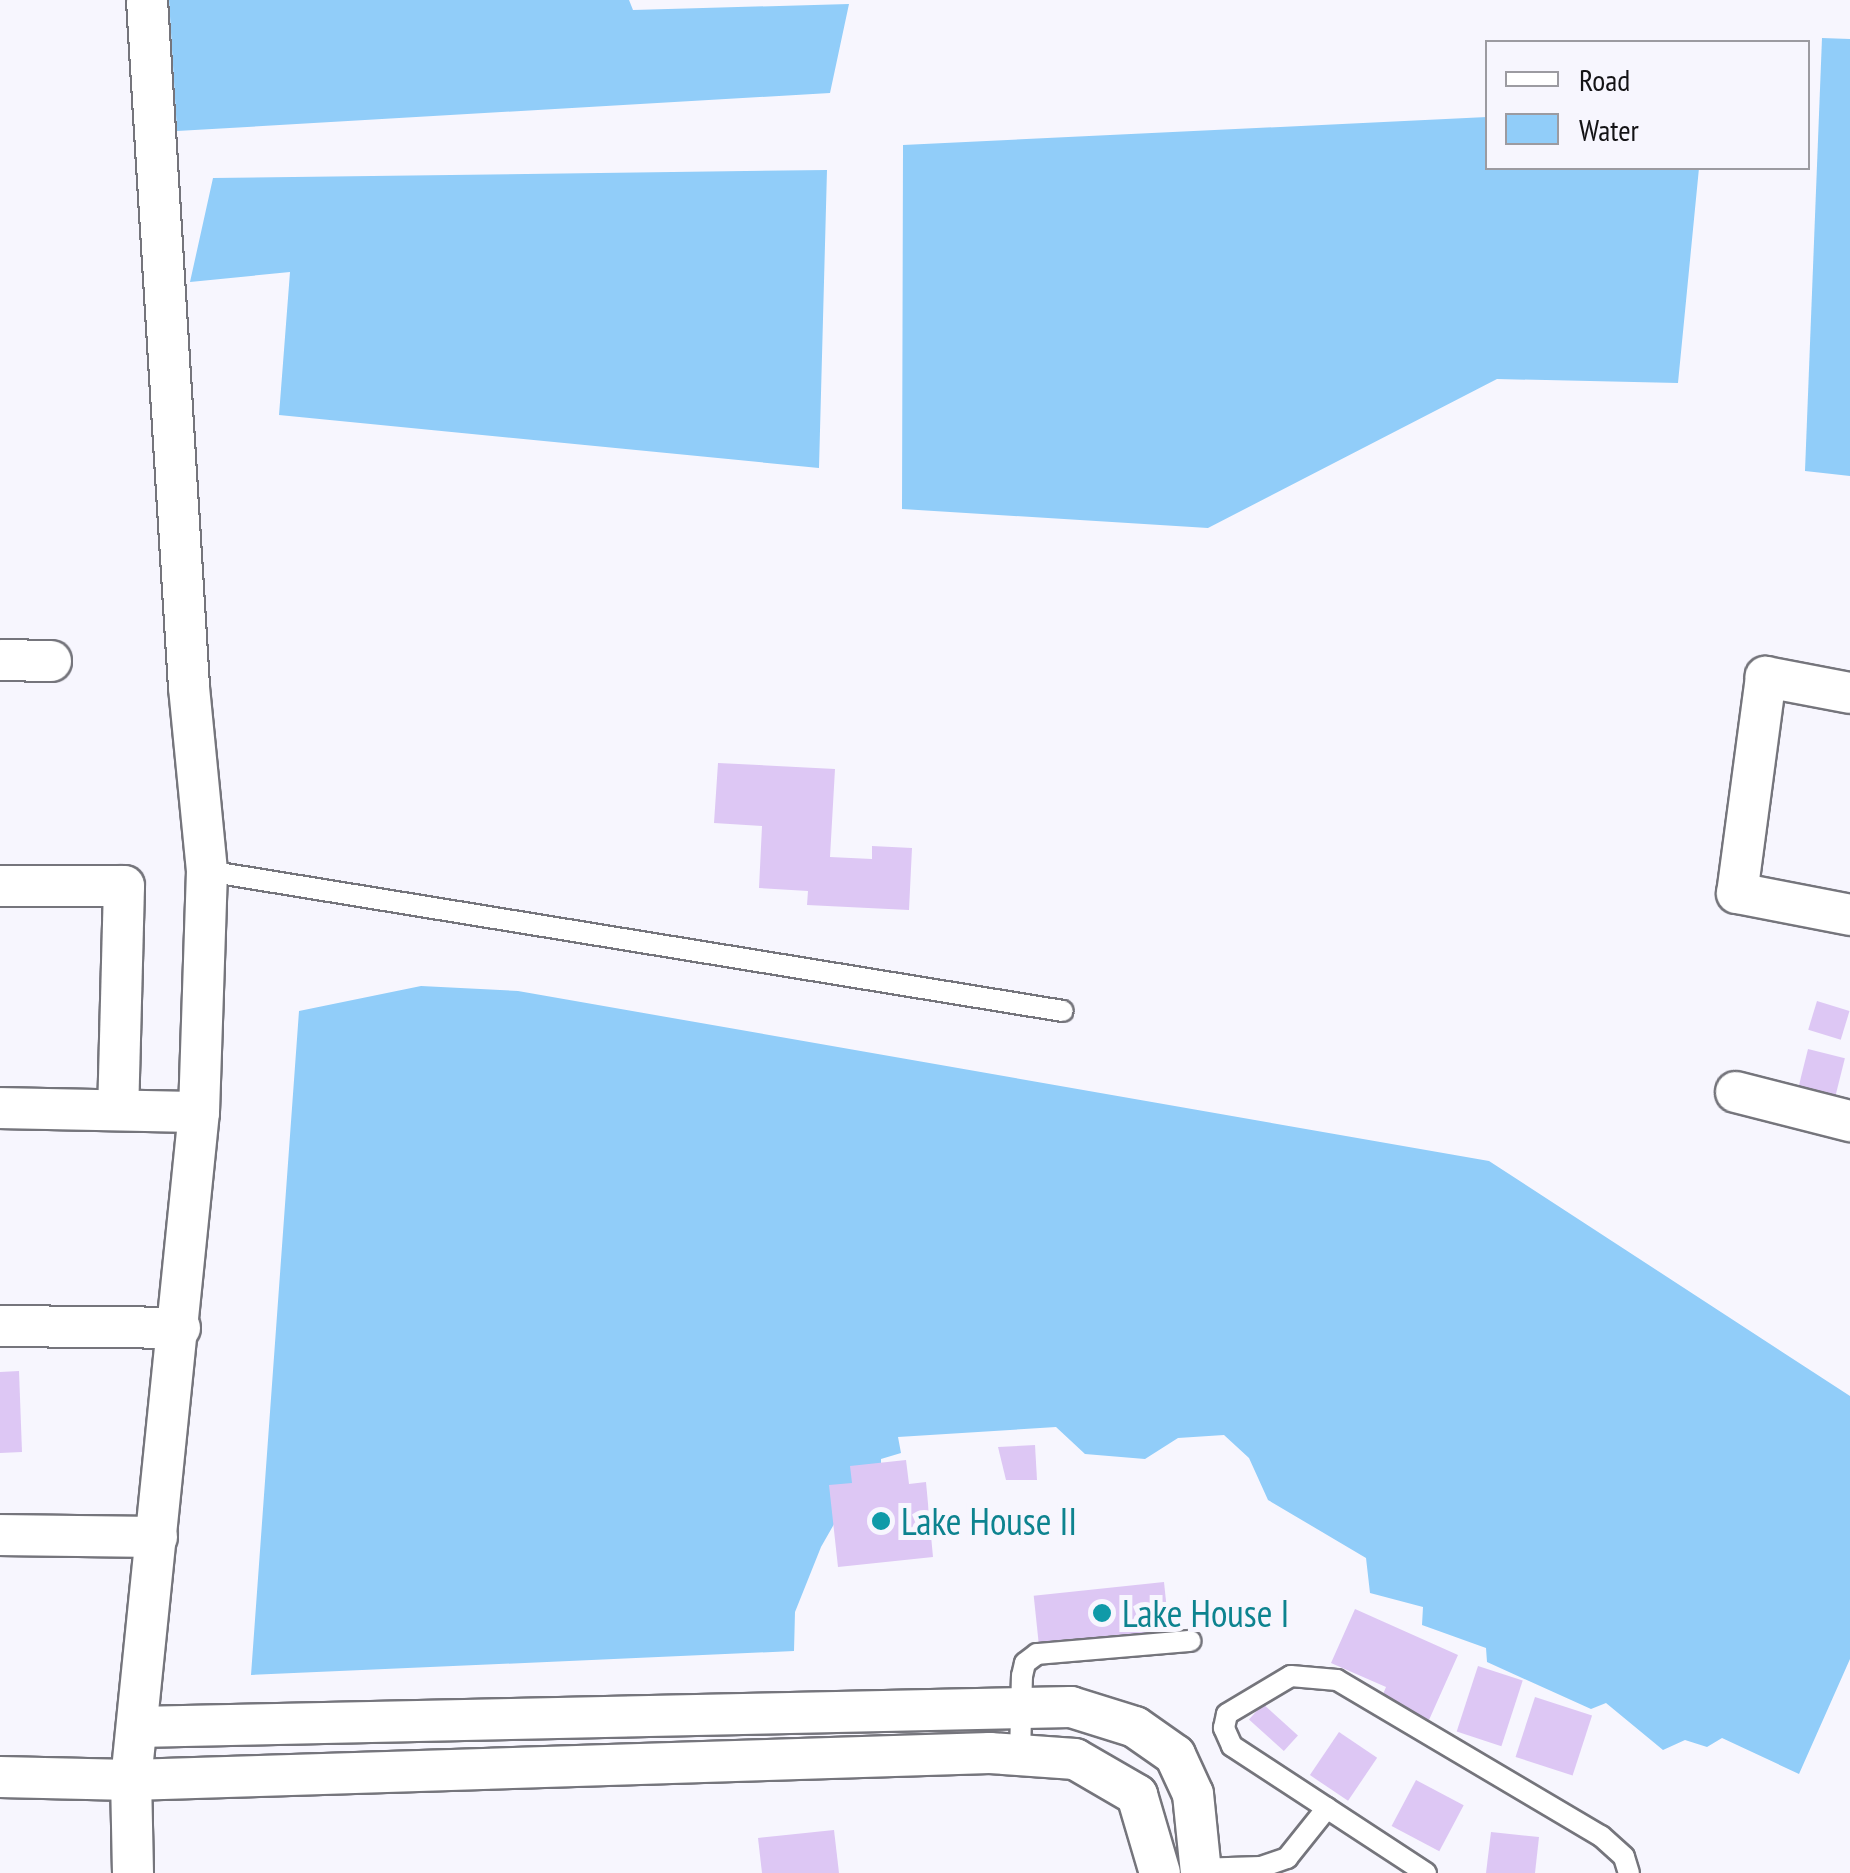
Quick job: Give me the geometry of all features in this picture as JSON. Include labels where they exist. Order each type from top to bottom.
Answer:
[{"type":"street","points":[[133,1873],[131,1780],[199,1112],[207,871],[189,687],[146,0]]},
{"type":"street","points":[[0,660],[51,660]]},
{"type":"street","points":[[1850,693],[1766,678],[1736,893],[1850,915]]},
{"type":"street","points":[[0,886],[124,886],[118,1108]]},
{"type":"street","points":[[1736,1092],[1850,1121]]},
{"type":"street","points":[[0,1108],[199,1112]]},
{"type":"street","points":[[0,1326],[180,1328]]},
{"type":"street","points":[[0,1535],[157,1537]]},
{"type":"street","points":[[137,1727],[1071,1707],[1135,1727],[1175,1756],[1193,1794],[1182,1872]]},
{"type":"street","points":[[0,1777],[131,1780],[1020,1756],[1075,1760],[1138,1795],[1182,1872]]},
{"type":"lane","points":[[207,871],[1063,1011]]},
{"type":"lane","points":[[1020,1756],[1025,1663],[1037,1654],[1190,1641]]},
{"type":"lane","points":[[1426,1873],[1232,1746],[1224,1728],[1227,1714],[1291,1676],[1337,1680],[1601,1836],[1624,1857],[1629,1873]]},
{"type":"lane","points":[[1182,1872],[1261,1867],[1286,1858],[1327,1808]]},
{"type":"water","points":[[169,0],[629,0],[633,10],[849,4],[830,93],[177,131]]},
{"type":"water","points":[[1822,38],[1850,39],[1850,476],[1805,471]]},
{"type":"water","points":[[1485,117],[1485,170],[1699,170],[1678,383],[1497,379],[1208,528],[902,509],[903,145]]},
{"type":"water","points":[[827,170],[819,468],[279,415],[290,272],[190,282],[213,178]]},
{"type":"water","points":[[421,986],[518,991],[1489,1161],[1850,1396],[1850,1659],[1799,1774],[1722,1738],[1707,1747],[1685,1740],[1663,1750],[1606,1703],[1591,1709],[1487,1662],[1486,1648],[1422,1625],[1423,1607],[1370,1593],[1366,1558],[1268,1500],[1249,1458],[1224,1435],[1178,1438],[1145,1459],[1085,1454],[1056,1427],[898,1437],[901,1453],[881,1459],[881,1487],[854,1489],[821,1547],[795,1612],[794,1651],[251,1675],[299,1011]]},
{"type":"building","points":[[718,763],[835,769],[830,857],[872,859],[872,846],[912,848],[909,910],[807,905],[808,891],[759,888],[762,826],[714,823]]},
{"type":"building","points":[[1817,1001],[1850,1011],[1841,1040],[1808,1030]]},
{"type":"building","points":[[1808,1049],[1845,1058],[1834,1103],[1797,1094]]},
{"type":"building","points":[[19,1371],[22,1452],[0,1453],[0,1372]]},
{"type":"building","points":[[1035,1445],[1037,1480],[1006,1480],[998,1447]]},
{"type":"building","name":"Lake House II","points":[[906,1460],[909,1484],[926,1482],[933,1557],[838,1567],[829,1485],[852,1483],[850,1466]]},
{"type":"building","name":"Lake House I","points":[[1164,1582],[1169,1631],[1039,1644],[1034,1596]]},
{"type":"building","points":[[1355,1609],[1458,1655],[1429,1720],[1381,1699],[1386,1687],[1331,1663]]},
{"type":"building","points":[[1478,1666],[1523,1681],[1501,1746],[1457,1732]]},
{"type":"building","points":[[1535,1697],[1592,1716],[1573,1775],[1516,1757]]},
{"type":"building","points":[[1263,1704],[1298,1735],[1284,1751],[1249,1720]]},
{"type":"building","points":[[1339,1732],[1377,1758],[1348,1801],[1310,1775]]},
{"type":"building","points":[[1416,1780],[1464,1805],[1439,1851],[1392,1826]]},
{"type":"building","points":[[834,1830],[839,1873],[762,1873],[758,1838]]},
{"type":"building","points":[[1491,1832],[1539,1837],[1535,1873],[1486,1873]]},
{"type":"place","name":"Lake House II","points":[[881,1521]]},
{"type":"place","name":"Lake House I","points":[[1102,1613]]}]
